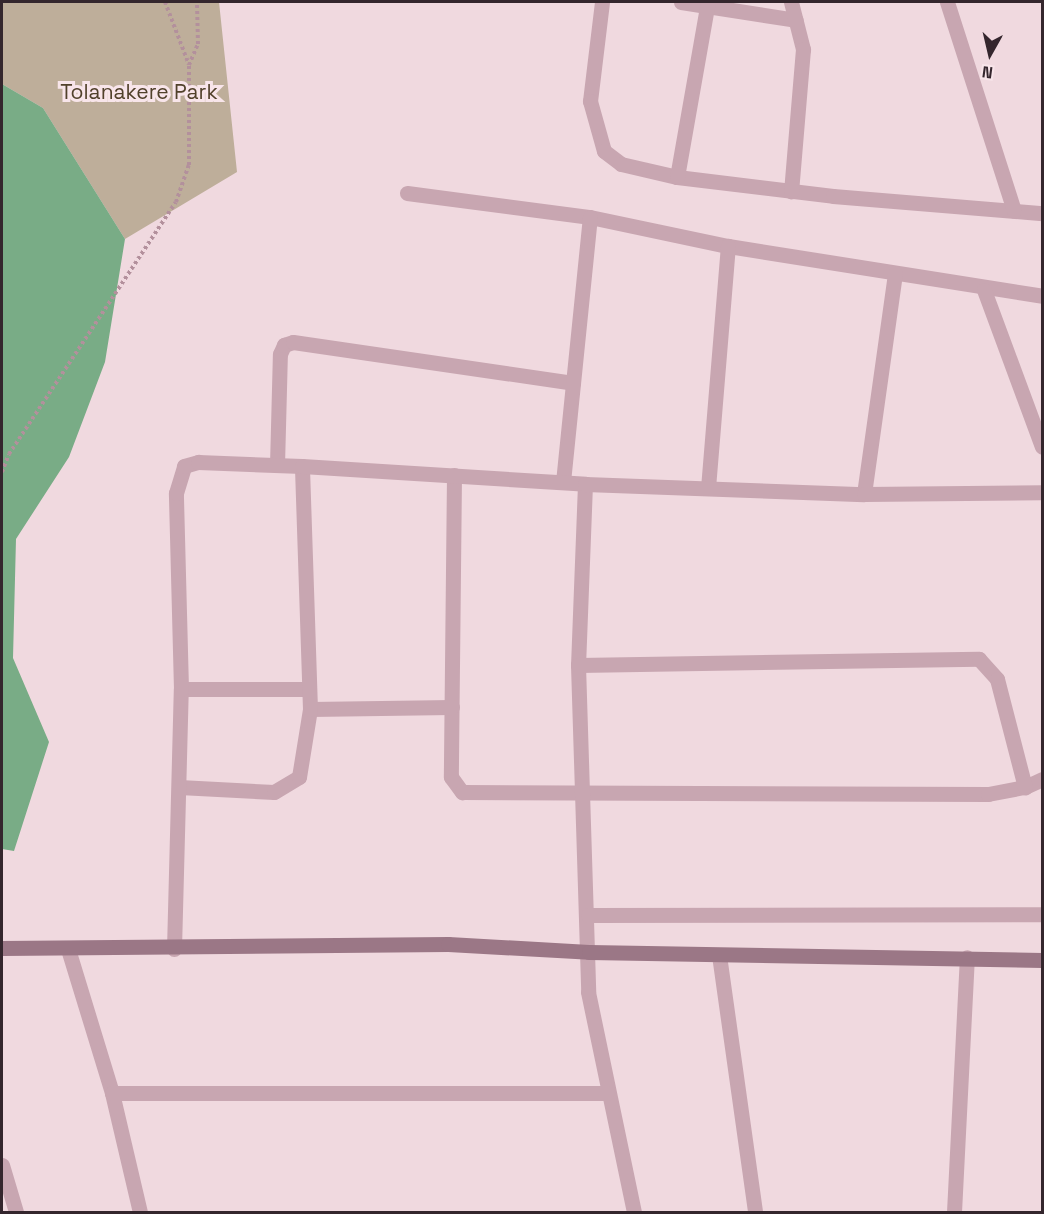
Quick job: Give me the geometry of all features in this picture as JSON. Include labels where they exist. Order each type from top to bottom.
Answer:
[{"type":"main road","points":[[2,948],[174,949],[448,944],[589,952],[1042,960]]},
{"type":"street","points":[[602,2],[590,101],[604,151],[621,164],[677,177],[791,191],[1042,213]]},
{"type":"street","points":[[681,2],[796,20]]},
{"type":"street","points":[[790,2],[796,20],[802,73],[791,191]]},
{"type":"street","points":[[946,2],[1014,211]]},
{"type":"street","points":[[677,177],[707,6]]},
{"type":"street","points":[[407,193],[590,217],[728,246],[984,290],[1042,296]]},
{"type":"street","points":[[563,482],[590,217]]},
{"type":"street","points":[[708,488],[728,246]]},
{"type":"street","points":[[864,494],[894,273]]},
{"type":"street","points":[[984,290],[1042,447]]},
{"type":"street","points":[[277,465],[280,354],[284,345],[293,342],[573,383]]},
{"type":"street","points":[[174,949],[181,689],[178,477],[184,466],[198,462],[302,466],[585,484],[864,494],[1042,492]]},
{"type":"street","points":[[179,787],[274,792],[291,785],[304,760],[310,709],[302,466]]},
{"type":"street","points":[[454,475],[452,707],[454,787],[471,794],[988,794],[1025,788],[1042,779]]},
{"type":"street","points":[[585,484],[578,665],[591,1020],[633,1212]]},
{"type":"street","points":[[578,665],[979,659],[997,679],[1025,788]]},
{"type":"street","points":[[181,689],[309,689]]},
{"type":"street","points":[[310,709],[452,707]]},
{"type":"street","points":[[588,915],[1042,914]]},
{"type":"street","points":[[68,949],[112,1093],[140,1212]]},
{"type":"street","points":[[719,955],[755,1212]]},
{"type":"street","points":[[954,1212],[967,957]]},
{"type":"street","points":[[112,1093],[607,1093]]},
{"type":"street","points":[[2,1166],[16,1212]]},
{"type":"path","points":[[2,472],[9,454],[176,202],[189,165],[189,65],[165,2]]},
{"type":"path","points":[[189,65],[198,44],[197,2]]},
{"type":"green space","name":"Tolanakere Park","points":[[2,2],[219,2],[237,172],[125,239],[43,108],[2,84]]},
{"type":"shaded area","points":[[2,84],[43,108],[125,239],[105,362],[69,457],[16,539],[13,658],[49,742],[14,851],[2,849]]}]
